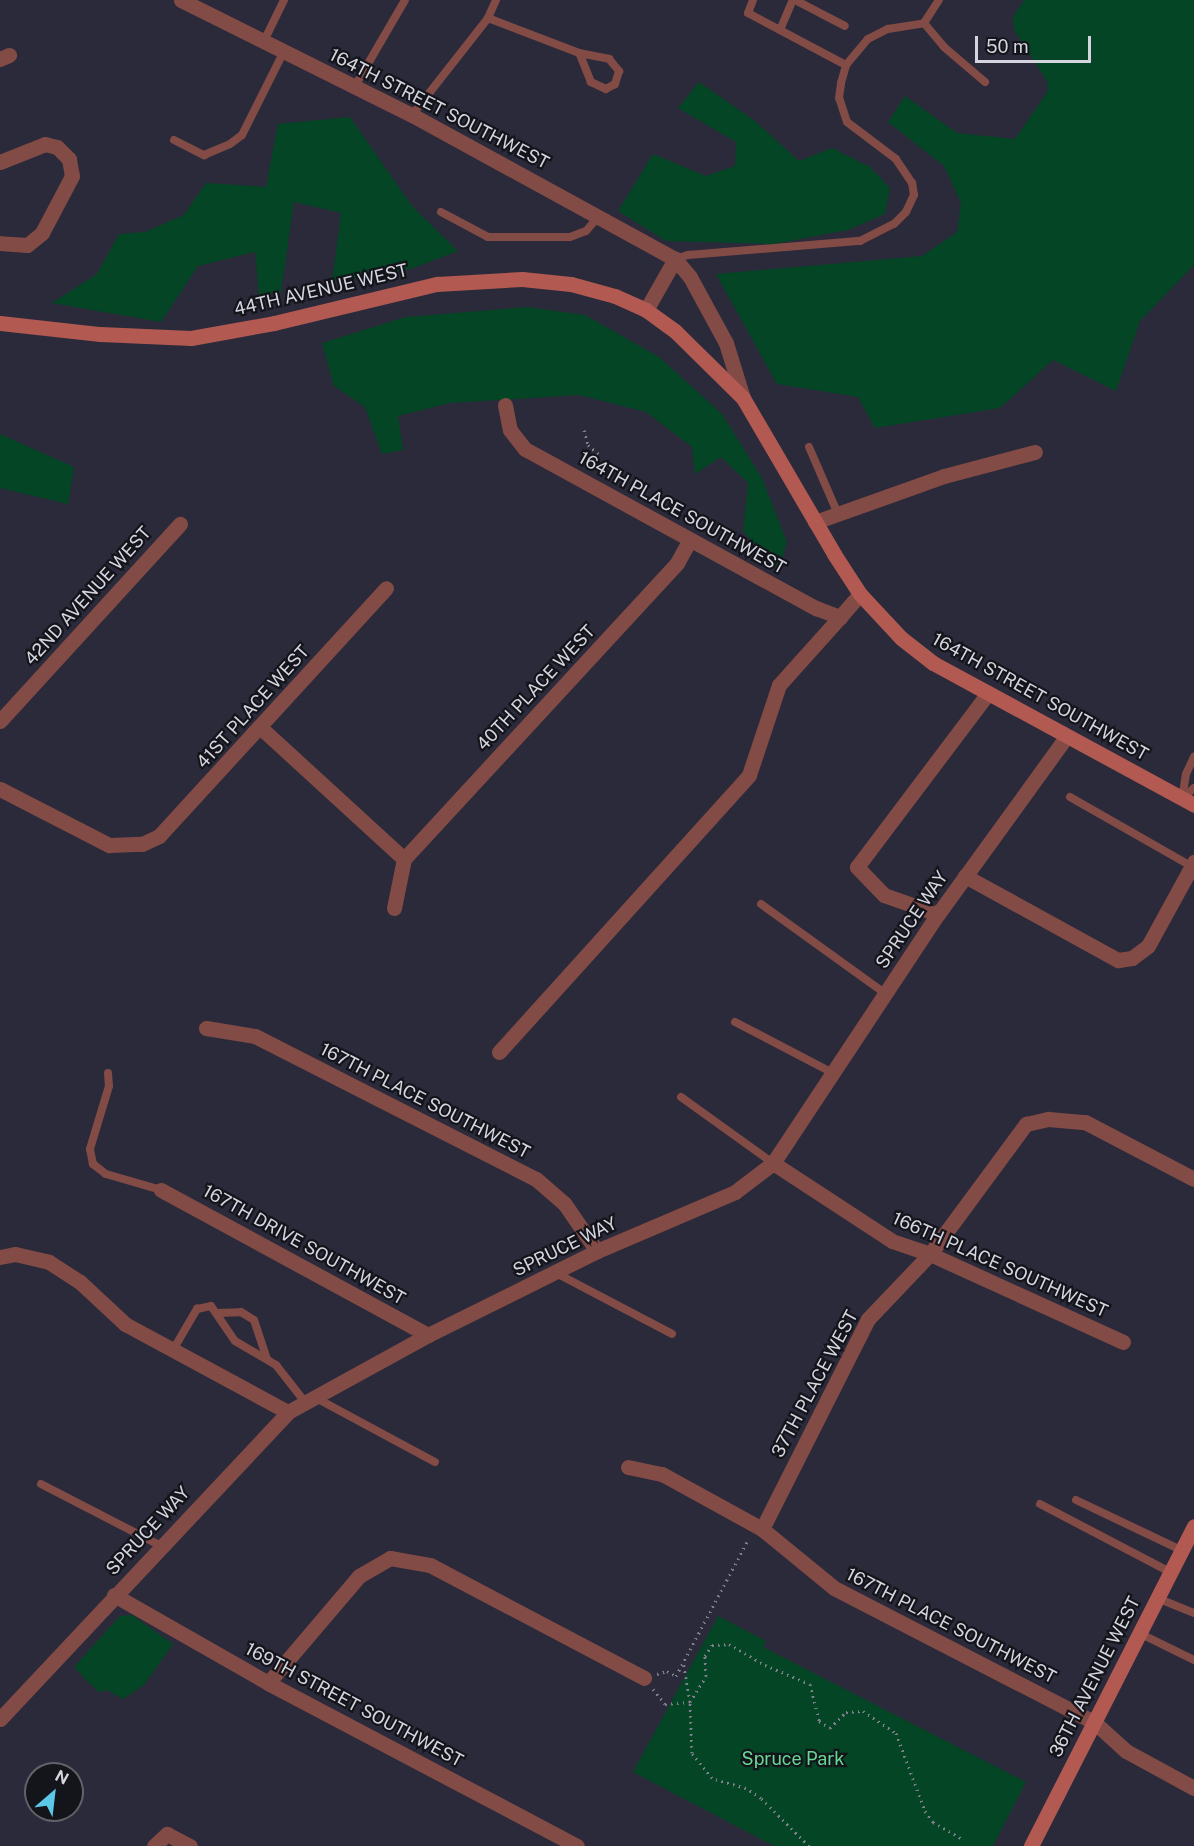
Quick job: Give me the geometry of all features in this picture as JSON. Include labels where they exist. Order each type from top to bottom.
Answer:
[{"type":"main road","name":"44TH AVENUE WEST","points":[[0,323],[191,338],[274,323],[437,284],[522,279],[572,284],[615,296],[646,310],[699,351],[743,398]]},
{"type":"main road","name":"164TH STREET SOUTHWEST","points":[[743,398],[860,594],[901,638],[933,663],[1066,737],[1190,797]]},
{"type":"main road","name":"36TH AVENUE WEST","points":[[1031,1846],[1194,1526]]},
{"type":"street","name":"164TH STREET SOUTHWEST","points":[[181,0],[202,4],[264,40],[412,115],[600,215],[675,259]]},
{"type":"street","points":[[0,162],[45,144],[57,147],[69,159],[72,176],[42,233],[27,245],[0,243]]},
{"type":"street","points":[[646,310],[675,259],[690,277],[726,343],[743,398]]},
{"type":"street","name":"164TH PLACE SOUTHWEST","points":[[505,405],[510,430],[525,449],[690,540],[840,617]]},
{"type":"street","points":[[815,522],[944,476],[1035,452]]},
{"type":"street","name":"42ND AVENUE WEST","points":[[0,721],[180,524]]},
{"type":"street","name":"40TH PLACE WEST","points":[[404,859],[677,562],[690,540]]},
{"type":"street","name":"41ST PLACE WEST","points":[[0,789],[94,840],[124,847],[142,844],[174,823],[386,588]]},
{"type":"street","points":[[500,1052],[749,775],[779,685],[860,594]]},
{"type":"street","points":[[938,914],[884,895],[857,867],[988,693]]},
{"type":"street","points":[[261,728],[404,859],[394,908]]},
{"type":"street","name":"SPRUCE WAY","points":[[0,1719],[288,1412],[428,1335],[597,1251],[735,1192],[773,1163],[835,1074],[938,914],[1066,737]]},
{"type":"street","points":[[966,876],[1118,960],[1132,958],[1148,946],[1193,864]]},
{"type":"street","name":"167TH PLACE SOUTHWEST","points":[[206,1028],[255,1036],[536,1179],[564,1203],[597,1251]]},
{"type":"street","name":"37TH PLACE WEST","points":[[759,1527],[868,1319],[930,1254],[1026,1124],[1048,1119],[1085,1122],[1194,1179]]},
{"type":"street","name":"166TH PLACE SOUTHWEST","points":[[773,1163],[892,1241],[930,1254],[1123,1342]]},
{"type":"street","name":"167TH DRIVE SOUTHWEST","points":[[161,1190],[428,1335]]},
{"type":"street","points":[[8,1256],[49,1262],[80,1282],[125,1324],[288,1412]]},
{"type":"street","name":"167TH PLACE SOUTHWEST","points":[[628,1467],[662,1474],[759,1527],[834,1588],[1094,1722],[1126,1751],[1194,1788]]},
{"type":"street","points":[[268,1683],[359,1576],[390,1558],[430,1565],[644,1678]]},
{"type":"street","name":"169TH STREET SOUTHWEST","points":[[114,1595],[268,1683],[577,1846]]},
{"type":"street","points":[[154,1846],[167,1834],[190,1846]]},
{"type":"lane","points":[[264,40],[284,0]]},
{"type":"lane","points":[[355,86],[405,0]]},
{"type":"lane","points":[[412,115],[488,18],[496,0]]},
{"type":"lane","points":[[753,0],[748,13],[846,64]]},
{"type":"lane","points":[[780,30],[794,0],[845,26]]},
{"type":"lane","points":[[675,259],[688,255],[860,242],[882,233],[906,212],[914,195],[912,183],[896,159],[857,130],[843,113],[839,98],[846,64],[868,39],[888,29],[924,23],[939,0]]},
{"type":"lane","points":[[488,18],[579,53],[609,59],[619,71],[615,84],[606,89],[591,82],[579,53]]},
{"type":"lane","points":[[924,23],[944,47],[986,82]]},
{"type":"lane","points":[[174,140],[204,155],[230,144],[242,135],[285,51]]},
{"type":"lane","points":[[441,212],[488,237],[570,237],[586,231],[600,215]]},
{"type":"lane","points":[[809,447],[838,514]]},
{"type":"lane","points":[[1190,797],[1186,774],[1194,757]]},
{"type":"lane","points":[[1070,797],[1193,864]]},
{"type":"lane","points":[[761,904],[886,994]]},
{"type":"lane","points":[[735,1022],[835,1074]]},
{"type":"lane","points":[[108,1073],[109,1086],[90,1149],[93,1164],[106,1174],[161,1190]]},
{"type":"lane","points":[[681,1097],[773,1163]]},
{"type":"lane","points":[[555,1272],[672,1334]]},
{"type":"lane","points":[[173,1350],[197,1309],[204,1305],[217,1313],[235,1341],[276,1365],[310,1400],[435,1462]]},
{"type":"lane","points":[[217,1313],[241,1312],[254,1320],[267,1359]]},
{"type":"lane","points":[[41,1484],[161,1546]]},
{"type":"lane","points":[[1076,1500],[1181,1550]]},
{"type":"lane","points":[[1040,1504],[1170,1572]]},
{"type":"lane","points":[[1157,1598],[1194,1613]]},
{"type":"lane","points":[[1139,1633],[1194,1660]]},
{"type":"path","points":[[584,430],[588,445],[601,456]]},
{"type":"path","points":[[690,1702],[665,1704],[644,1678],[666,1671],[676,1676],[759,1527]]},
{"type":"path","points":[[690,1702],[706,1676],[705,1656],[712,1646],[729,1644],[765,1665],[810,1684],[819,1721],[830,1728],[846,1712],[863,1711],[896,1733],[925,1811],[933,1822],[962,1839]]},
{"type":"path","points":[[683,1661],[690,1702],[693,1754],[702,1769],[712,1778],[746,1788],[761,1798],[809,1846]]},
{"type":"green space","points":[[1024,0],[1194,0],[1194,265],[1140,321],[1116,391],[1053,360],[1000,408],[875,428],[858,397],[777,384],[716,274],[922,256],[957,232],[961,203],[944,166],[888,122],[905,96],[957,133],[1015,139],[1048,91],[1047,81],[1014,30],[1013,17]]},
{"type":"green space","points":[[699,82],[755,121],[799,161],[832,148],[870,167],[890,188],[885,214],[848,230],[774,244],[666,241],[618,211],[653,154],[706,176],[735,166],[736,142],[678,108]]},
{"type":"green space","points":[[350,117],[412,206],[458,251],[411,269],[332,282],[341,213],[294,202],[281,292],[259,296],[255,252],[198,266],[161,322],[52,303],[97,274],[119,234],[145,232],[184,215],[206,183],[266,187],[278,124]]},
{"type":"green space","points":[[527,307],[585,315],[659,357],[722,414],[762,478],[787,542],[779,570],[743,531],[748,483],[721,457],[695,474],[692,447],[646,412],[579,395],[450,403],[398,416],[403,450],[382,454],[365,407],[334,386],[322,343],[406,317]]},
{"type":"green space","points":[[0,434],[74,467],[68,504],[0,488]]},
{"type":"green space","points":[[132,1615],[173,1644],[144,1685],[123,1699],[107,1690],[98,1692],[74,1667],[120,1616]]},
{"type":"green space","name":"Spruce Park","points":[[718,1616],[766,1641],[763,1647],[1026,1782],[993,1846],[774,1846],[633,1772]]}]
